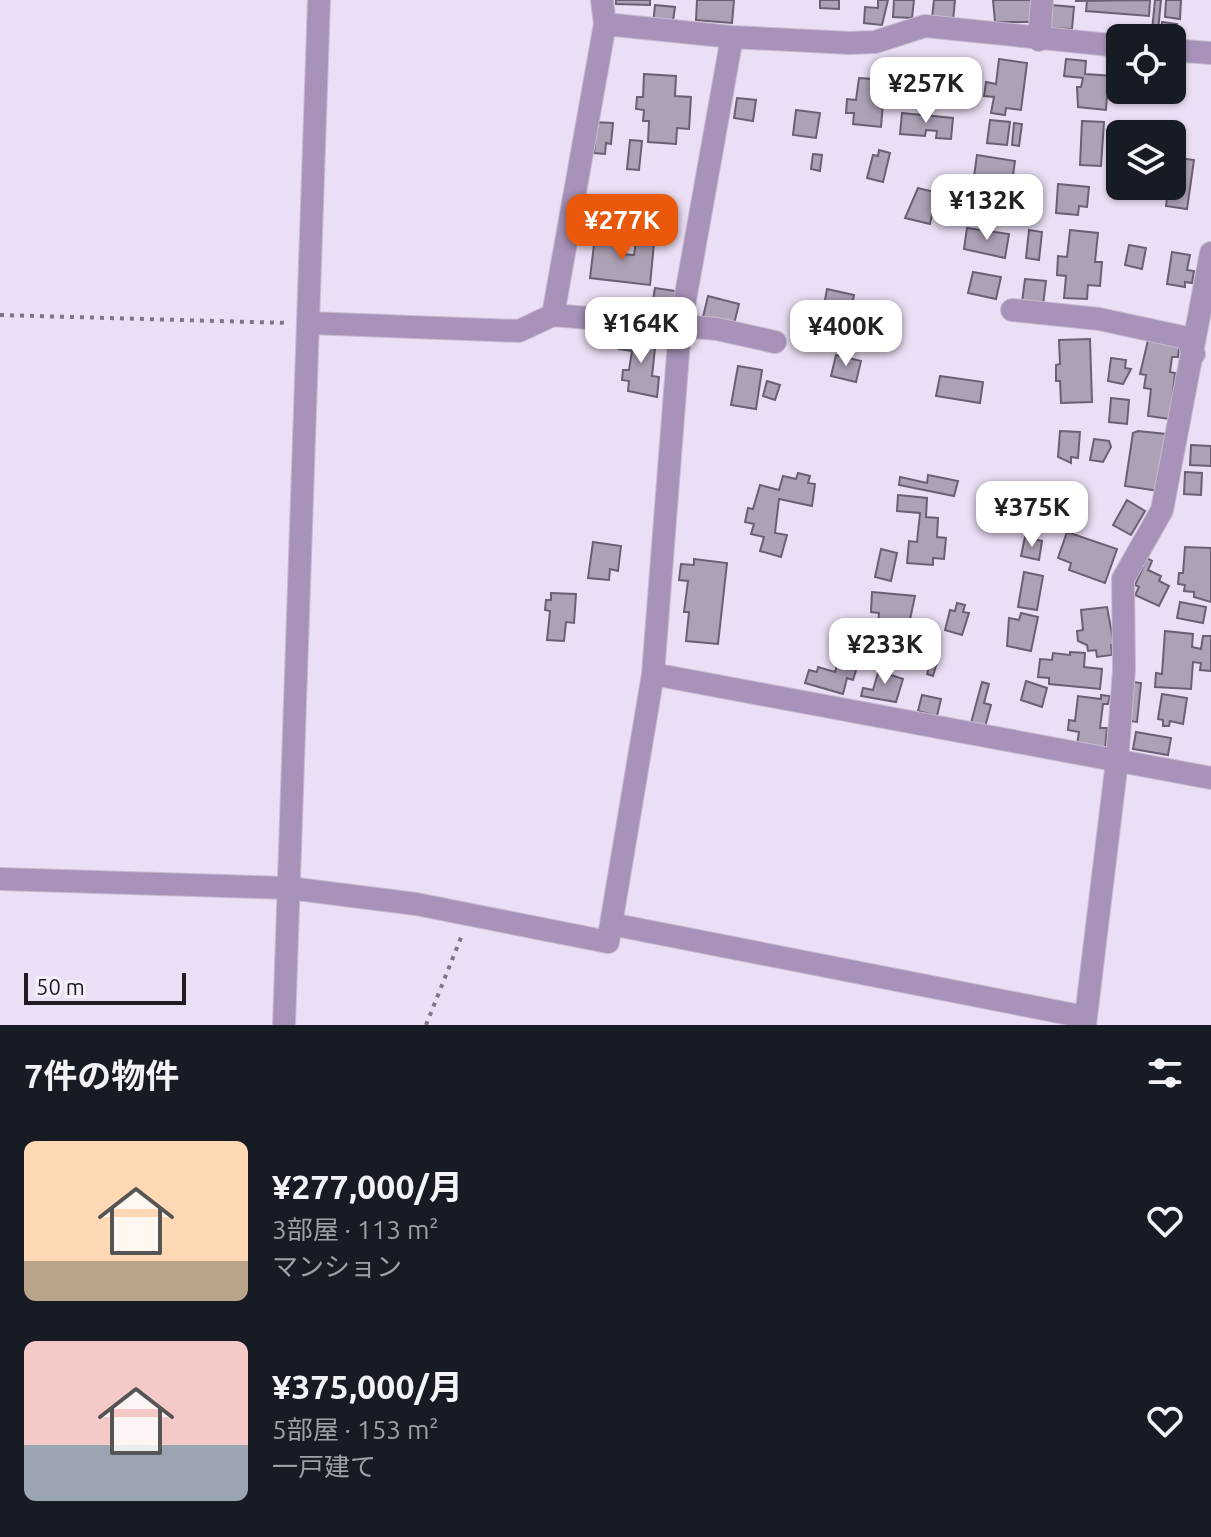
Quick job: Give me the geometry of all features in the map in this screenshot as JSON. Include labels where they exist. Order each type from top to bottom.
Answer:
[{"type":"street","points":[[284,1025],[319,0]]},
{"type":"street","points":[[553,315],[605,24],[602,0]]},
{"type":"street","points":[[1039,40],[1042,0]]},
{"type":"street","points":[[605,24],[732,37],[875,42],[925,26],[1106,45]]},
{"type":"street","points":[[0,879],[289,888],[470,914],[608,942],[653,674],[680,328],[732,37]]},
{"type":"street","points":[[1186,51],[1211,53]]},
{"type":"street","points":[[611,924],[1085,1021],[1117,761],[1124,670],[1123,579],[1162,510],[1202,356],[1211,253]]},
{"type":"street","points":[[1012,310],[1099,319],[1187,338],[1202,356]]},
{"type":"street","points":[[309,323],[519,331],[553,315],[740,332],[775,342]]},
{"type":"street","points":[[653,674],[1211,778]]},
{"type":"path","points":[[0,315],[309,323]]},
{"type":"path","points":[[426,1025],[470,914]]},
{"type":"building","points":[[616,0],[650,0],[650,5],[616,4]]},
{"type":"building","points":[[697,0],[734,0],[732,23],[696,20]]},
{"type":"building","points":[[820,0],[839,0],[839,9],[820,8]]},
{"type":"building","points":[[878,0],[888,0],[882,25],[864,23],[865,7],[878,8]]},
{"type":"building","points":[[894,0],[914,0],[912,18],[893,17]]},
{"type":"building","points":[[934,0],[955,0],[953,21],[932,18]]},
{"type":"building","points":[[993,0],[1033,0],[1031,22],[995,22]]},
{"type":"building","points":[[1150,0],[1149,16],[1086,11],[1087,1],[1075,1]]},
{"type":"building","points":[[1155,0],[1161,0],[1159,24],[1153,24]]},
{"type":"building","points":[[1166,0],[1181,0],[1180,19],[1165,17]]},
{"type":"building","points":[[655,5],[675,7],[672,28],[653,26]]},
{"type":"building","points":[[1051,5],[1074,7],[1072,29],[1050,28]]},
{"type":"building","points":[[999,59],[1027,63],[1021,110],[1006,108],[1005,115],[991,113],[994,97],[984,96],[986,82],[996,84]]},
{"type":"building","points":[[1066,59],[1086,61],[1085,74],[1106,75],[1106,110],[1078,107],[1077,87],[1081,87],[1083,78],[1064,76]]},
{"type":"building","points":[[644,74],[676,76],[675,96],[691,97],[689,129],[677,128],[676,144],[648,142],[649,121],[643,121],[644,110],[636,109],[637,97],[643,97]]},
{"type":"building","points":[[859,78],[885,80],[881,127],[853,124],[854,113],[846,113],[847,99],[856,100]]},
{"type":"building","points":[[737,98],[756,100],[753,121],[734,118]]},
{"type":"building","points":[[796,110],[820,113],[816,138],[793,135]]},
{"type":"building","points":[[902,113],[953,118],[951,139],[936,138],[937,131],[926,130],[925,136],[900,134]]},
{"type":"building","points":[[990,120],[1010,122],[1007,145],[987,143]]},
{"type":"building","points":[[1082,121],[1104,122],[1101,166],[1080,165]]},
{"type":"building","points":[[591,122],[613,123],[611,144],[606,143],[605,154],[594,153],[595,144],[590,144]]},
{"type":"building","points":[[1014,123],[1022,124],[1019,146],[1012,145]]},
{"type":"building","points":[[630,140],[642,141],[639,170],[627,169]]},
{"type":"building","points":[[879,150],[890,153],[883,182],[867,178],[873,155],[878,156]]},
{"type":"building","points":[[813,154],[822,155],[820,171],[811,169]]},
{"type":"building","points":[[977,155],[1015,161],[1008,210],[970,205]]},
{"type":"building","points":[[1186,159],[1194,160],[1187,209],[1166,206],[1167,200],[1186,200]]},
{"type":"building","points":[[1058,184],[1089,187],[1087,207],[1079,206],[1078,215],[1056,213]]},
{"type":"building","points":[[918,188],[938,193],[938,208],[934,206],[930,224],[905,218]]},
{"type":"building","points":[[941,211],[960,212],[959,222],[940,221]]},
{"type":"building","points":[[967,228],[1009,234],[1005,258],[964,249]]},
{"type":"building","points":[[1029,230],[1042,232],[1039,260],[1026,258]]},
{"type":"building","points":[[1070,230],[1098,233],[1095,262],[1102,262],[1100,286],[1088,285],[1087,299],[1064,298],[1066,276],[1057,275],[1058,256],[1067,257]]},
{"type":"building","points":[[595,236],[623,239],[622,254],[634,255],[636,241],[654,243],[650,285],[590,278]]},
{"type":"building","points":[[1129,245],[1146,248],[1142,269],[1125,265]]},
{"type":"building","points":[[1172,252],[1190,255],[1187,270],[1194,271],[1192,283],[1185,282],[1185,287],[1167,284]]},
{"type":"building","points":[[973,272],[1001,277],[996,299],[968,293]]},
{"type":"building","points":[[1025,279],[1046,281],[1043,305],[1022,302]]},
{"type":"building","points":[[655,288],[676,291],[672,316],[651,312]]},
{"type":"building","points":[[827,289],[854,295],[852,305],[857,306],[853,323],[861,324],[857,343],[847,341],[846,347],[822,342],[826,327],[814,324],[817,310],[823,311]]},
{"type":"building","points":[[708,296],[739,304],[734,324],[703,317]]},
{"type":"building","points":[[620,336],[656,339],[652,376],[659,377],[657,397],[628,391],[629,381],[622,380],[623,370],[629,370],[632,351],[619,349]]},
{"type":"building","points":[[1149,336],[1180,340],[1178,357],[1172,357],[1170,372],[1175,373],[1170,419],[1148,416],[1151,389],[1144,388],[1146,375],[1140,374]]},
{"type":"building","points":[[1090,339],[1092,402],[1061,403],[1060,381],[1056,381],[1056,365],[1060,364],[1059,340]]},
{"type":"building","points":[[836,355],[861,361],[856,382],[831,376]]},
{"type":"building","points":[[1111,358],[1126,360],[1125,368],[1131,369],[1123,384],[1108,381]]},
{"type":"building","points":[[738,366],[762,370],[756,409],[731,405]]},
{"type":"building","points":[[940,376],[983,382],[980,403],[936,396]]},
{"type":"building","points":[[767,381],[780,385],[775,400],[763,396]]},
{"type":"building","points":[[1111,398],[1129,400],[1127,424],[1109,422]]},
{"type":"building","points":[[1060,431],[1080,432],[1078,458],[1071,457],[1071,463],[1058,457]]},
{"type":"building","points":[[1133,433],[1166,434],[1159,491],[1125,486]]},
{"type":"building","points":[[1094,439],[1109,441],[1111,447],[1103,462],[1090,460]]},
{"type":"building","points":[[1191,445],[1211,446],[1211,466],[1190,465]]},
{"type":"building","points":[[1185,472],[1202,473],[1201,495],[1184,494]]},
{"type":"building","points":[[798,473],[810,476],[808,483],[815,484],[812,506],[779,499],[775,533],[787,535],[781,557],[760,551],[764,537],[751,534],[754,524],[745,522],[748,508],[753,509],[760,485],[779,490],[783,476],[796,479]]},
{"type":"building","points":[[928,475],[958,481],[954,496],[899,485],[900,477],[927,483]]},
{"type":"building","points":[[1006,490],[1032,498],[1025,521],[999,514]]},
{"type":"building","points":[[898,495],[927,498],[926,517],[938,518],[937,537],[946,538],[944,559],[933,558],[933,565],[907,563],[909,541],[917,542],[920,513],[897,511]]},
{"type":"building","points":[[1127,500],[1145,511],[1131,535],[1113,525]]},
{"type":"building","points":[[1067,532],[1117,549],[1105,583],[1069,570],[1071,563],[1058,558]]},
{"type":"building","points":[[1025,537],[1042,541],[1039,560],[1021,556]]},
{"type":"building","points":[[593,542],[621,546],[618,571],[610,569],[609,580],[588,578]]},
{"type":"building","points":[[1185,547],[1211,548],[1211,602],[1194,597],[1194,592],[1184,591],[1185,585],[1178,584],[1179,573],[1183,573]]},
{"type":"building","points":[[881,549],[897,553],[891,581],[875,577]]},
{"type":"building","points":[[1147,558],[1152,561],[1148,570],[1161,576],[1159,581],[1169,586],[1159,606],[1135,595],[1139,587],[1135,585]]},
{"type":"building","points":[[694,559],[727,563],[718,644],[686,641],[689,612],[684,612],[688,581],[679,580],[681,564],[694,565]]},
{"type":"building","points":[[1024,572],[1043,576],[1037,610],[1018,607]]},
{"type":"building","points":[[872,592],[915,596],[908,629],[914,629],[911,664],[873,660],[870,636],[877,637],[879,613],[871,612]]},
{"type":"building","points":[[551,593],[576,594],[574,623],[566,622],[564,641],[547,640],[550,611],[545,610]]},
{"type":"building","points":[[1180,602],[1206,607],[1203,623],[1177,618]]},
{"type":"building","points":[[957,603],[965,605],[963,612],[969,613],[962,635],[945,630],[950,610],[955,611]]},
{"type":"building","points":[[1107,607],[1114,645],[1111,645],[1112,655],[1097,657],[1096,650],[1088,651],[1087,645],[1078,641],[1077,631],[1083,630],[1081,610]]},
{"type":"building","points":[[1021,613],[1038,617],[1031,651],[1007,646],[1009,618],[1019,620]]},
{"type":"building","points":[[1165,631],[1193,634],[1192,647],[1201,649],[1203,636],[1211,636],[1211,671],[1200,670],[1201,663],[1193,662],[1191,689],[1155,687],[1156,673],[1162,674]]},
{"type":"building","points":[[934,650],[940,652],[933,676],[927,674]]},
{"type":"building","points":[[1070,652],[1085,653],[1084,667],[1102,669],[1100,689],[1049,684],[1049,678],[1038,677],[1040,659],[1052,660],[1053,653],[1070,655]]},
{"type":"building","points":[[838,661],[857,667],[853,680],[847,678],[843,694],[805,683],[809,670],[817,672],[818,667],[835,672]]},
{"type":"building","points":[[880,666],[893,669],[891,675],[903,679],[896,702],[861,696],[863,688],[873,690]]},
{"type":"building","points":[[1026,681],[1047,688],[1042,707],[1021,700]]},
{"type":"building","points":[[982,682],[989,684],[984,703],[991,705],[985,727],[971,723]]},
{"type":"building","points":[[1133,682],[1141,683],[1137,722],[1129,721]]},
{"type":"building","points":[[1162,694],[1187,698],[1183,724],[1170,721],[1169,726],[1163,726],[1163,720],[1158,719]]},
{"type":"building","points":[[922,695],[941,699],[937,716],[918,711]]},
{"type":"building","points":[[1101,695],[1110,696],[1108,704],[1103,704],[1100,728],[1107,728],[1105,749],[1077,745],[1079,732],[1068,730],[1069,720],[1075,721],[1078,696],[1101,699]]},
{"type":"building","points":[[1136,732],[1171,738],[1168,755],[1133,749]]}]
